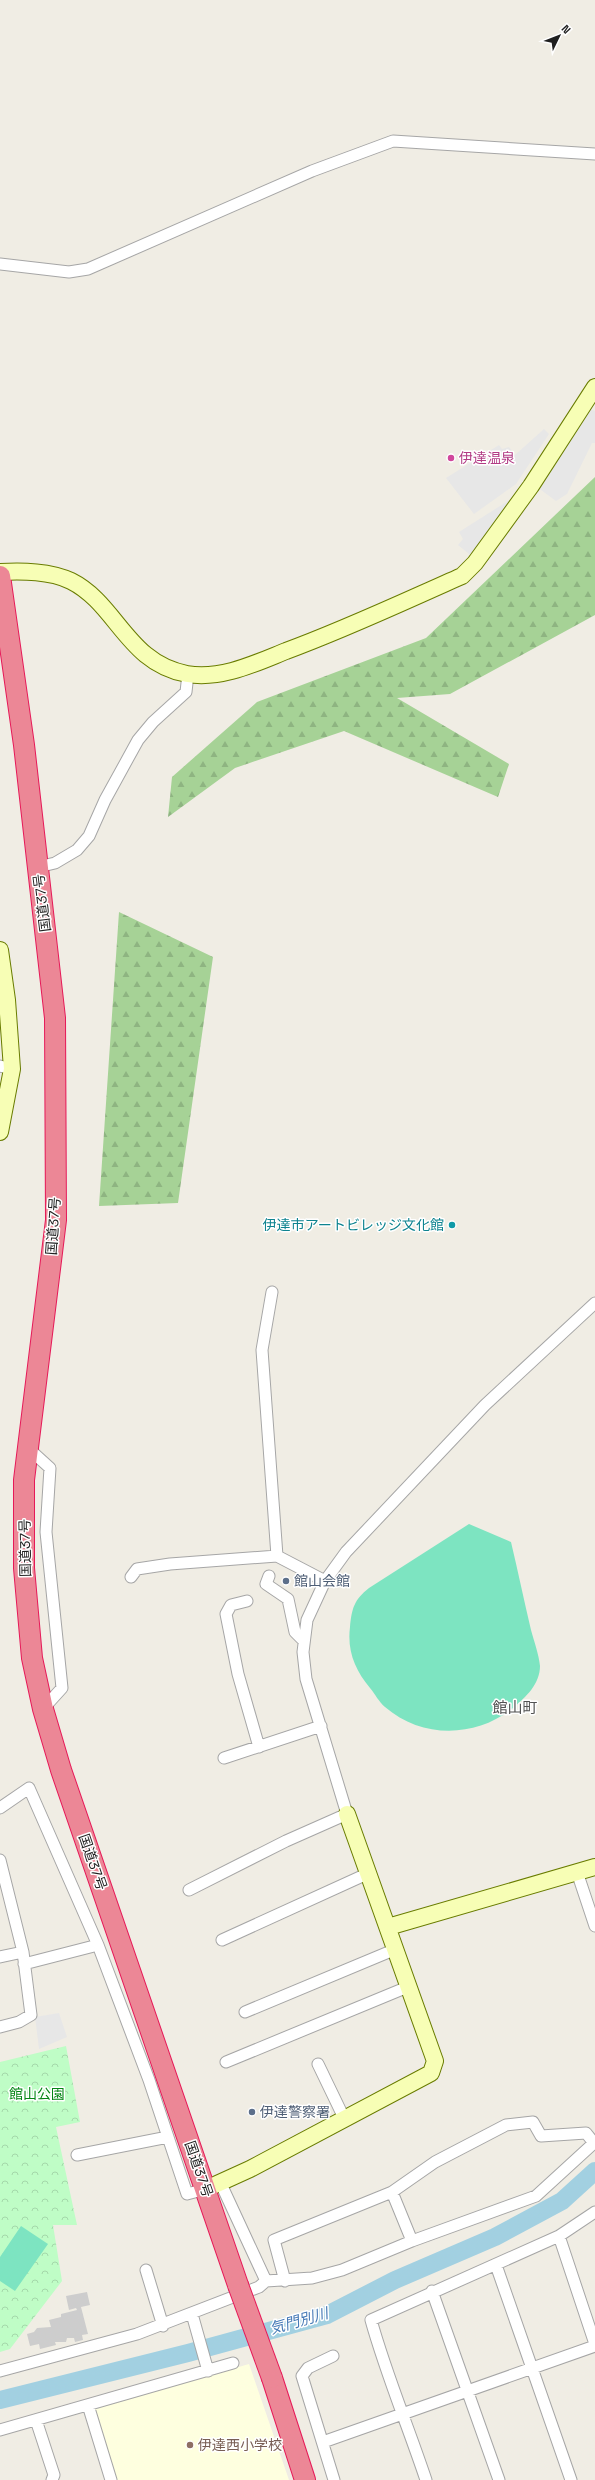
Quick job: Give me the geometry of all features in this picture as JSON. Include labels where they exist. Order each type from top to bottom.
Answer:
[{"type":"highway","name":"国道37号","points":[[0,576],[32,808],[54,1018],[56,1220],[24,1480],[24,1568],[32,1658],[43,1709],[61,1770],[213,2187],[238,2285],[272,2378],[305,2480]]},
{"type":"street","points":[[0,264],[69,272],[88,268],[312,171],[393,140],[595,154]]},
{"type":"street","points":[[0,572],[35,572],[71,581],[90,595],[141,653],[169,669],[188,674],[209,675],[236,670],[340,631],[462,576],[475,563],[531,486],[595,387]]},
{"type":"street","points":[[38,867],[55,863],[77,850],[89,836],[105,800],[138,740],[153,722],[186,692],[188,674]]},
{"type":"street","points":[[0,950],[4,999],[6,1068],[0,1132]]},
{"type":"street","points":[[272,1292],[262,1350],[263,1388],[277,1556]]},
{"type":"street","points":[[0,1808],[29,1788],[98,1945],[168,2137],[187,2194],[213,2187],[345,2120],[431,2073],[435,2061],[410,1986],[347,1814],[306,1679],[303,1652],[307,1620],[325,1580],[346,1552],[485,1405],[595,1303]]},
{"type":"street","points":[[28,1448],[50,1468],[46,1532],[62,1688],[43,1709]]},
{"type":"street","points":[[131,1577],[137,1569],[170,1564],[277,1556],[325,1580]]},
{"type":"street","points":[[269,1576],[266,1584],[288,1599],[295,1632],[304,1641]]},
{"type":"street","points":[[247,1601],[231,1605],[226,1614],[240,1682],[258,1747]]},
{"type":"street","points":[[224,1758],[321,1726]]},
{"type":"street","points":[[189,1890],[286,1841],[347,1814]]},
{"type":"street","points":[[0,1860],[3,1884],[23,1952],[31,2015],[19,2022],[0,2027]]},
{"type":"street","points":[[388,1927],[595,1867]]},
{"type":"street","points":[[577,1872],[595,1926]]},
{"type":"street","points":[[222,1940],[369,1873]]},
{"type":"street","points":[[24,1964],[98,1945]]},
{"type":"street","points":[[245,2012],[396,1949]]},
{"type":"street","points":[[0,1957],[23,1952]]},
{"type":"street","points":[[226,2062],[410,1986]]},
{"type":"street","points":[[318,2064],[345,2120]]},
{"type":"street","points":[[0,2371],[163,2326],[193,2316],[259,2287],[266,2281],[285,2281],[312,2278],[342,2270],[412,2241],[536,2196],[595,2143],[586,2133],[541,2136],[533,2122],[506,2125],[435,2162],[392,2192],[274,2240],[285,2281]]},
{"type":"street","points":[[77,2155],[168,2137]]},
{"type":"street","points":[[213,2187],[266,2281]]},
{"type":"street","points":[[392,2192],[412,2241]]},
{"type":"street","points":[[426,2480],[404,2414],[380,2352],[371,2320],[432,2291],[496,2265],[559,2236],[595,2212]]},
{"type":"street","points":[[323,2442],[533,2369],[595,2345],[559,2236]]},
{"type":"street","points":[[496,2265],[571,2480]]},
{"type":"street","points":[[146,2270],[163,2326]]},
{"type":"street","points":[[432,2291],[499,2480]]},
{"type":"street","points":[[193,2316],[207,2367]]},
{"type":"street","points":[[333,2356],[308,2368],[302,2376],[334,2480]]},
{"type":"street","points":[[0,2430],[88,2405],[207,2367],[233,2363]]},
{"type":"street","points":[[88,2405],[112,2480]]},
{"type":"street","points":[[36,2420],[54,2475],[52,2480]]},
{"type":"shaded area","points":[[589,408],[595,411],[595,443],[592,443],[567,494],[556,501],[537,487]]},
{"type":"shaded area","points":[[544,429],[549,434],[516,484],[474,514],[446,478],[499,445],[502,449],[509,447],[515,455]]},
{"type":"shaded area","points":[[511,499],[515,503],[474,558],[458,545],[463,539],[459,532]]},
{"type":"shaded area","points":[[59,2013],[67,2037],[39,2049],[35,2017]]},
{"type":"shaded area","points":[[87,2292],[90,2305],[81,2307],[88,2334],[82,2335],[83,2340],[75,2342],[74,2338],[67,2338],[66,2342],[55,2342],[56,2345],[40,2349],[39,2344],[30,2346],[27,2334],[34,2332],[37,2328],[51,2327],[49,2320],[61,2317],[61,2314],[77,2310],[76,2308],[69,2310],[66,2296]]},
{"type":"shaded area","name":"伊達西小学校","points":[[249,2364],[289,2480],[115,2480],[92,2410]]},
{"type":"green space","points":[[595,477],[595,615],[450,694],[397,698],[509,764],[498,797],[344,731],[235,768],[168,817],[172,777],[257,702],[426,638]]},
{"type":"green space","points":[[119,912],[213,957],[178,1203],[99,1206]]},
{"type":"green space","points":[[469,1524],[511,1542],[531,1630],[539,1657],[540,1666],[538,1679],[523,1699],[498,1718],[483,1725],[466,1729],[449,1731],[432,1729],[415,1725],[385,1707],[360,1674],[351,1652],[349,1636],[352,1615],[360,1596],[369,1588]]},
{"type":"green space","name":"館山公園","points":[[66,2046],[80,2122],[56,2127],[77,2225],[53,2225],[62,2281],[10,2349],[0,2352],[0,2062]]},
{"type":"green space","points":[[21,2226],[48,2244],[15,2291],[0,2281],[0,2257]]},
{"type":"waterway","name":"気門別川","points":[[0,2400],[188,2353],[327,2315],[395,2280],[495,2237],[562,2201],[595,2171]]},
{"type":"place","name":"伊達温泉","points":[[451,458]]},
{"type":"place","name":"伊達市アートビレッジ文化館","points":[[452,1225]]},
{"type":"place","name":"館山会館","points":[[286,1581]]},
{"type":"place","name":"伊達警察署","points":[[252,2112]]},
{"type":"place","name":"伊達西小学校","points":[[190,2445]]},
{"type":"district","name":"館山町","points":[[515,1708]]}]
